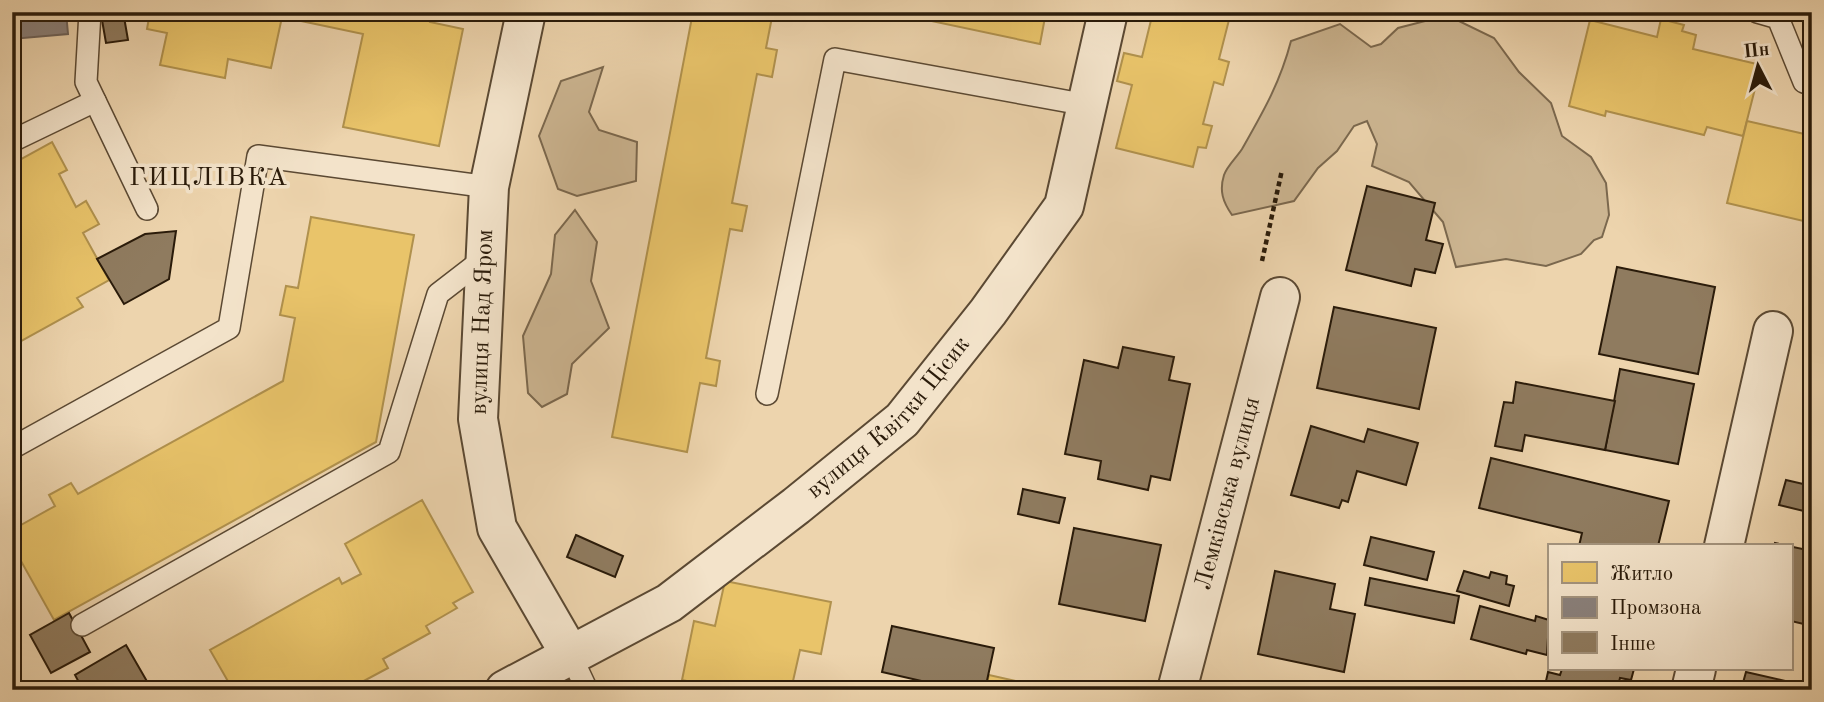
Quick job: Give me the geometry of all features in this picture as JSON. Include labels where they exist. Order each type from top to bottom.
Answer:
[{"type":"street","name":"вулиця Над Яром","points":[[526,12],[489,187],[478,419],[497,528],[571,656]]},
{"type":"street","name":"вулиця Квітки Цісик","points":[[505,690],[668,603],[796,506],[902,419],[988,312],[1064,206],[1108,12]]},
{"type":"street","name":"Лемківська вулиця","points":[[1177,690],[1280,297]]},
{"type":"street","points":[[1724,544],[1773,331]]},
{"type":"street","points":[[1692,690],[1696,670]]},
{"type":"lane","points":[[90,12],[86,82],[147,209]]},
{"type":"lane","points":[[1757,12],[1778,18],[1804,82],[1812,85]]},
{"type":"lane","points":[[767,394],[835,59],[1087,105]]},
{"type":"lane","points":[[12,141],[95,101]]},
{"type":"lane","points":[[12,448],[229,328],[258,156],[489,187]]},
{"type":"lane","points":[[82,625],[389,452],[438,294],[486,257]]},
{"type":"lane","points":[[571,656],[587,690]]},
{"type":"path","points":[[1280,297],[1259,270],[1282,170]]},
{"type":"shaded area","points":[[1429,20],[1459,21],[1494,38],[1519,72],[1551,103],[1562,136],[1591,157],[1606,183],[1609,215],[1602,237],[1594,240],[1581,254],[1546,266],[1506,259],[1456,267],[1443,222],[1409,182],[1372,166],[1377,144],[1367,121],[1354,126],[1337,151],[1318,168],[1294,201],[1232,215],[1222,191],[1224,175],[1242,149],[1270,97],[1291,41],[1340,24],[1371,47],[1381,44],[1398,28]]},
{"type":"shaded area","points":[[603,67],[589,112],[599,130],[637,142],[636,181],[577,196],[558,189],[539,136],[561,81]]},
{"type":"shaded area","points":[[575,210],[597,242],[591,281],[609,328],[572,364],[567,394],[542,407],[528,393],[523,336],[551,274],[555,235]]},
{"type":"building: Житло","points":[[150,12],[432,12],[430,22],[463,29],[439,146],[343,127],[363,34],[282,17],[271,68],[228,59],[225,78],[160,65],[167,33],[147,29]]},
{"type":"building: Житло","points":[[693,12],[773,12],[766,48],[777,50],[772,77],[757,74],[732,203],[747,206],[742,231],[730,229],[706,358],[720,361],[716,386],[700,383],[687,452],[612,437]]},
{"type":"building: Житло","points":[[889,12],[1046,12],[1040,44]]},
{"type":"building: Житло","points":[[1153,12],[1231,12],[1219,59],[1229,62],[1223,85],[1214,82],[1203,124],[1212,126],[1206,148],[1198,147],[1193,167],[1116,148],[1132,85],[1117,81],[1124,53],[1142,57]]},
{"type":"building: Житло","points":[[1661,19],[1684,25],[1682,31],[1696,35],[1693,49],[1761,65],[1743,136],[1707,127],[1704,135],[1606,111],[1605,116],[1569,106],[1590,20],[1657,37]]},
{"type":"building: Житло","points":[[1747,121],[1809,135],[1812,123],[1812,223],[1727,203]]},
{"type":"building: Житло","points":[[52,142],[67,170],[59,174],[76,207],[86,201],[99,224],[83,233],[109,280],[77,298],[83,307],[21,341],[21,354],[12,360],[12,164]]},
{"type":"building: Житло","points":[[311,217],[414,235],[376,442],[54,620],[12,545],[12,530],[55,506],[49,495],[71,483],[78,494],[283,381],[295,318],[280,315],[286,286],[298,288]]},
{"type":"building: Житло","points":[[422,500],[473,592],[453,603],[457,608],[426,626],[430,633],[383,659],[388,668],[347,690],[233,690],[210,650],[339,578],[342,584],[361,574],[345,544]]},
{"type":"building: Житло","points":[[725,581],[831,602],[821,654],[800,650],[791,690],[729,690],[682,680],[694,621],[715,626]]},
{"type":"building: Житло","points":[[989,675],[1056,690],[985,690]]},
{"type":"building: Промзона","points":[[12,12],[66,12],[68,34],[12,39]]},
{"type":"building: Інше","points":[[124,17],[128,40],[106,43],[102,20]]},
{"type":"building: Інше","points":[[1367,186],[1435,203],[1426,240],[1443,244],[1435,273],[1415,269],[1411,286],[1346,270]]},
{"type":"building: Інше","points":[[176,231],[169,279],[124,304],[97,259],[145,234]]},
{"type":"building: Інше","points":[[1617,267],[1715,287],[1698,374],[1599,354]]},
{"type":"building: Інше","points":[[1334,307],[1436,328],[1419,409],[1317,388]]},
{"type":"building: Інше","points":[[1123,347],[1174,357],[1169,380],[1190,384],[1170,480],[1151,476],[1148,490],[1098,479],[1101,461],[1065,454],[1084,360],[1118,368]]},
{"type":"building: Інше","points":[[1620,369],[1694,384],[1678,464],[1605,450]]},
{"type":"building: Інше","points":[[1516,382],[1615,401],[1605,450],[1525,435],[1522,451],[1495,446],[1504,402],[1513,403]]},
{"type":"building: Інше","points":[[1311,426],[1364,442],[1368,429],[1418,443],[1406,485],[1357,471],[1348,502],[1342,500],[1339,508],[1291,495]]},
{"type":"building: Інше","points":[[1491,458],[1669,501],[1658,544],[1579,544],[1582,533],[1479,508]]},
{"type":"building: Інше","points":[[1786,480],[1812,486],[1812,513],[1779,505]]},
{"type":"building: Інше","points":[[1023,489],[1065,498],[1059,523],[1018,514]]},
{"type":"building: Інше","points":[[1074,528],[1161,545],[1145,621],[1059,604]]},
{"type":"building: Інше","points":[[576,535],[623,556],[615,577],[567,557]]},
{"type":"building: Інше","points":[[1371,537],[1434,552],[1427,580],[1364,565]]},
{"type":"building: Інше","points":[[1792,546],[1812,551],[1812,626],[1792,621]]},
{"type":"building: Інше","points":[[1275,571],[1335,584],[1330,609],[1355,614],[1344,672],[1258,654]]},
{"type":"building: Інше","points":[[1464,571],[1489,578],[1491,572],[1507,576],[1506,584],[1514,586],[1509,606],[1457,591]]},
{"type":"building: Інше","points":[[1370,578],[1459,596],[1454,623],[1365,605]]},
{"type":"building: Інше","points":[[1480,606],[1535,621],[1536,616],[1548,620],[1547,655],[1527,650],[1526,654],[1471,639]]},
{"type":"building: Інше","points":[[69,613],[90,652],[51,673],[30,635]]},
{"type":"building: Інше","points":[[892,626],[994,648],[985,690],[961,690],[882,672]]},
{"type":"building: Інше","points":[[126,645],[152,690],[83,690],[75,675]]},
{"type":"building: Інше","points":[[1562,670],[1634,670],[1631,680],[1620,678],[1617,690],[1544,690],[1548,672],[1560,675]]},
{"type":"building: Інше","points":[[1746,672],[1807,686],[1807,690],[1741,690]]},
{"type":"district","name":"ГИЦЛІВКА","points":[[209,178]]}]
